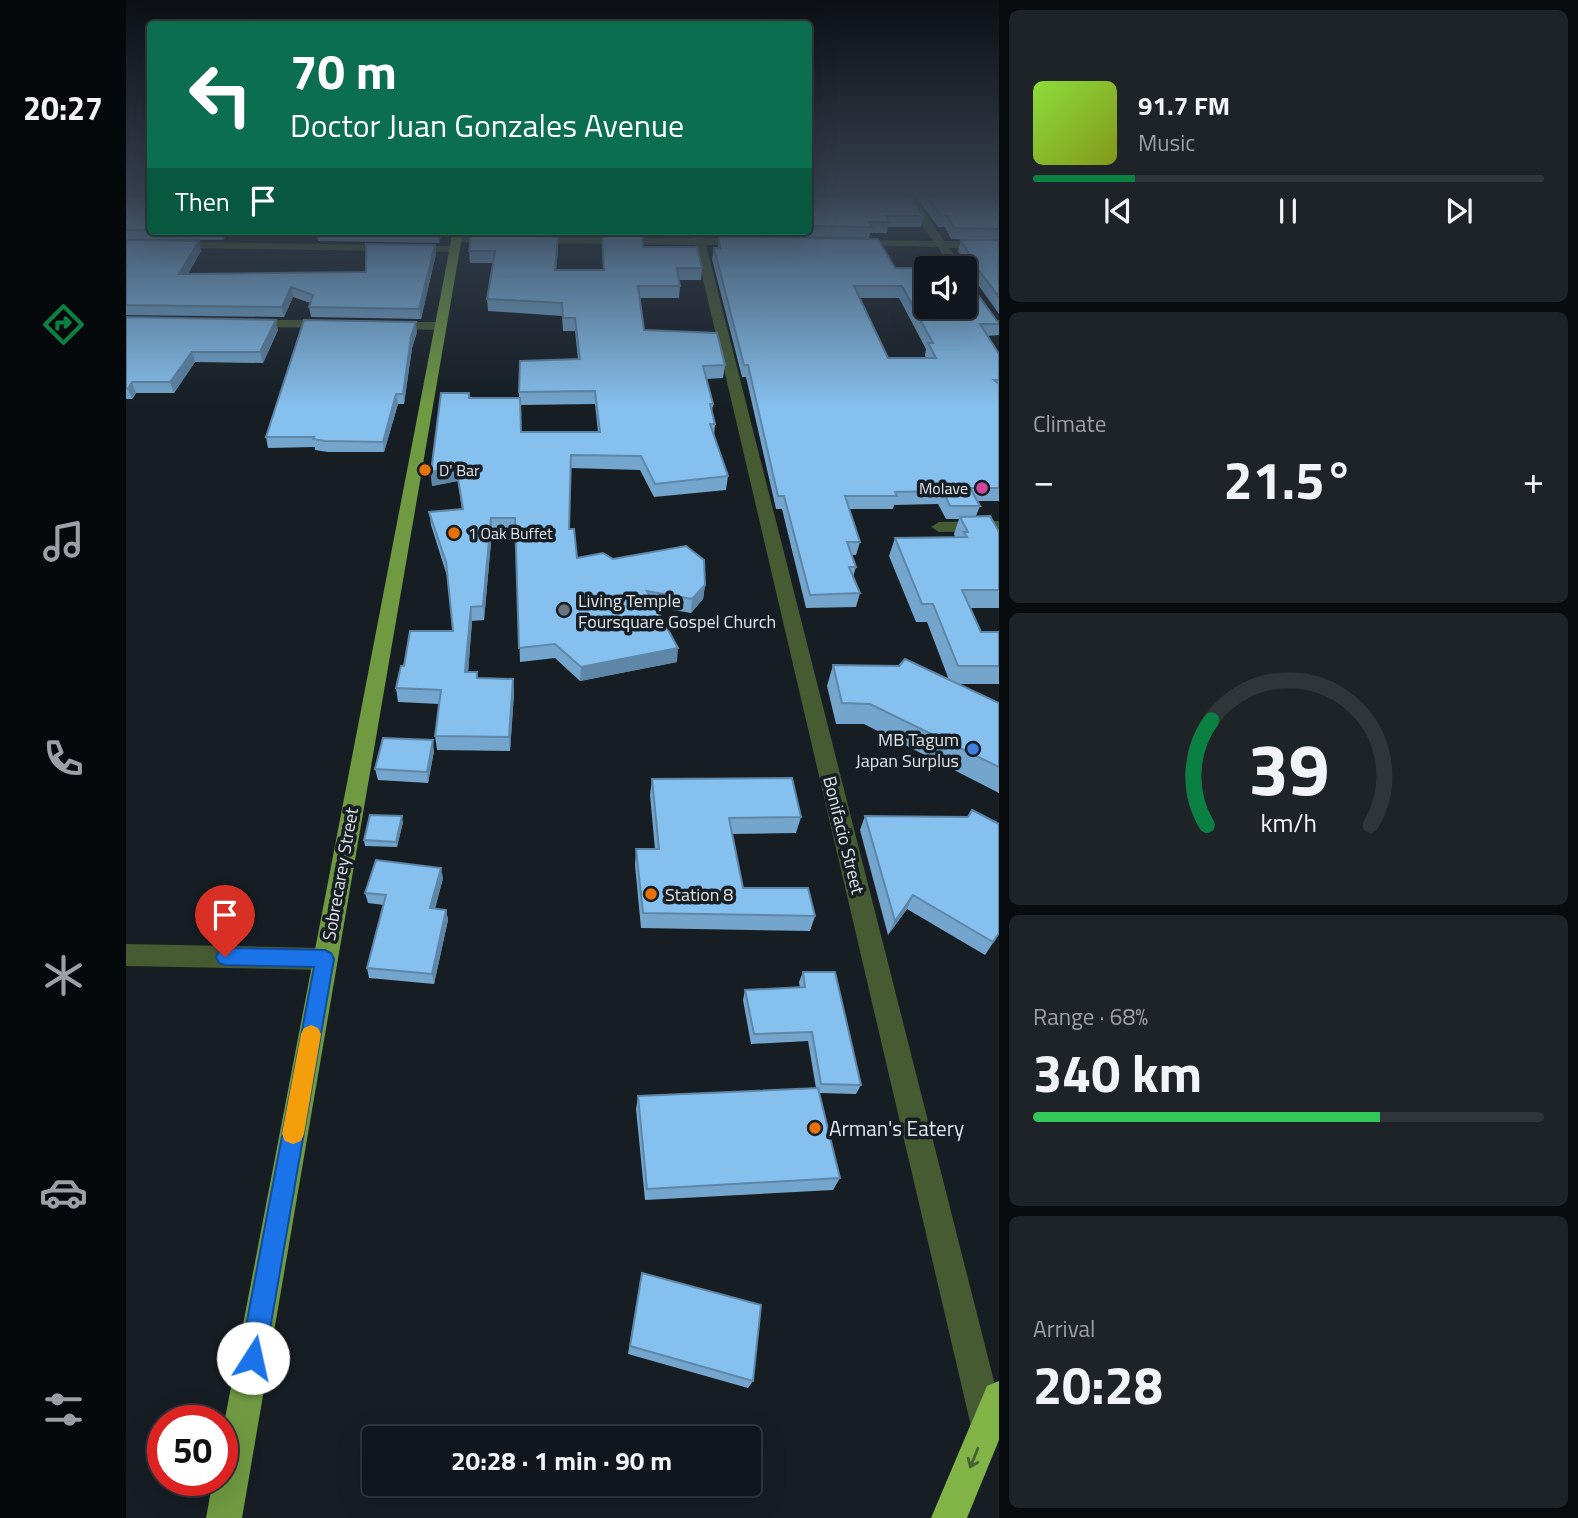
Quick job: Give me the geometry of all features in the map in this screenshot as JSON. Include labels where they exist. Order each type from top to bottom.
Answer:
[{"type":"highway","points":[[949,1518],[995,1419]]},
{"type":"main road","name":"Sobrecarey Street","points":[[223,1518],[452,265]]},
{"type":"street","name":"Bonifacio Street","points":[[705,265],[995,1419]]},
{"type":"street","points":[[236,323],[345,325]]},
{"type":"street","points":[[373,325],[441,326]]},
{"type":"street","points":[[939,527],[999,526]]},
{"type":"street","points":[[126,955],[325,959]]},
{"type":"building","points":[[126,265],[185,265],[179,274],[366,272],[366,265],[430,265],[419,309],[309,307],[313,295],[291,287],[282,307],[126,305]]},
{"type":"building","points":[[493,265],[555,265],[555,270],[604,270],[604,265],[701,265],[702,268],[677,268],[680,286],[638,286],[644,330],[717,333],[725,365],[703,366],[713,404],[710,404],[715,424],[710,424],[728,476],[655,484],[641,456],[571,455],[569,529],[574,529],[577,558],[603,553],[613,559],[686,546],[704,560],[705,585],[692,599],[647,591],[678,648],[581,667],[555,644],[519,648],[515,518],[491,518],[483,606],[471,607],[465,672],[477,672],[477,678],[513,679],[509,737],[435,736],[441,690],[396,688],[401,666],[404,666],[410,631],[453,631],[446,562],[429,512],[463,509],[456,467],[431,472],[441,393],[469,393],[469,398],[520,398],[521,432],[600,432],[595,391],[519,392],[520,361],[580,359],[575,318],[563,318],[562,303],[487,299]]},
{"type":"building","points":[[718,265],[893,265],[895,268],[914,268],[914,308],[902,286],[854,286],[888,358],[936,358],[928,343],[933,343],[920,319],[977,319],[977,294],[999,321],[999,324],[980,324],[999,354],[999,380],[994,380],[999,384],[999,488],[970,488],[980,506],[950,506],[943,491],[895,492],[897,496],[845,496],[860,542],[847,542],[856,567],[849,567],[860,593],[810,595],[784,496],[778,496],[748,365],[744,365]]},
{"type":"building","points":[[977,265],[999,265],[999,297],[977,268]]},
{"type":"building","points":[[126,317],[276,320],[260,352],[192,352],[170,382],[132,382],[128,389]]},
{"type":"building","points":[[304,320],[416,322],[411,337],[403,394],[396,394],[383,442],[266,437]]},
{"type":"building","points":[[990,516],[999,532],[999,590],[962,590],[981,632],[999,632],[999,666],[958,666],[933,604],[922,604],[895,538],[967,537],[964,532],[968,532],[960,517]]},
{"type":"building","points":[[905,659],[999,703],[999,767],[870,704],[842,703],[833,665],[899,666]]},
{"type":"building","points":[[383,738],[433,740],[427,772],[375,769]]},
{"type":"building","points":[[792,778],[801,817],[729,818],[743,888],[808,888],[815,916],[643,913],[636,849],[659,849],[652,779]]},
{"type":"building","points":[[972,810],[999,824],[999,933],[993,942],[913,895],[895,921],[865,816],[968,817]]},
{"type":"building","points":[[370,815],[402,816],[396,842],[364,840]]},
{"type":"building","points":[[376,860],[441,868],[430,908],[446,910],[432,974],[367,968],[386,895],[365,893]]},
{"type":"building","points":[[803,972],[835,972],[861,1085],[821,1084],[812,1032],[754,1034],[745,990],[805,987]]},
{"type":"building","points":[[818,1088],[840,1178],[647,1189],[638,1096]]},
{"type":"building","points":[[642,1273],[761,1305],[753,1381],[630,1346]]},
{"type":"slow traffic","points":[[293,1134],[311,1034]]},
{"type":"place","name":"D' Bar","points":[[425,470]]},
{"type":"place","name":"Molave","points":[[982,488]]},
{"type":"place","name":"1 Oak Buffet","points":[[454,533]]},
{"type":"place","name":"Living Temple Foursquare Gospel Church","points":[[564,610]]},
{"type":"place","name":"MB Tagum Japan Surplus","points":[[973,749]]},
{"type":"place","name":"Station 8","points":[[651,894]]},
{"type":"place","name":"Arman's Eatery","points":[[815,1128]]},
{"type":"route","points":[[225,957],[325,959],[253,1358]]}]
